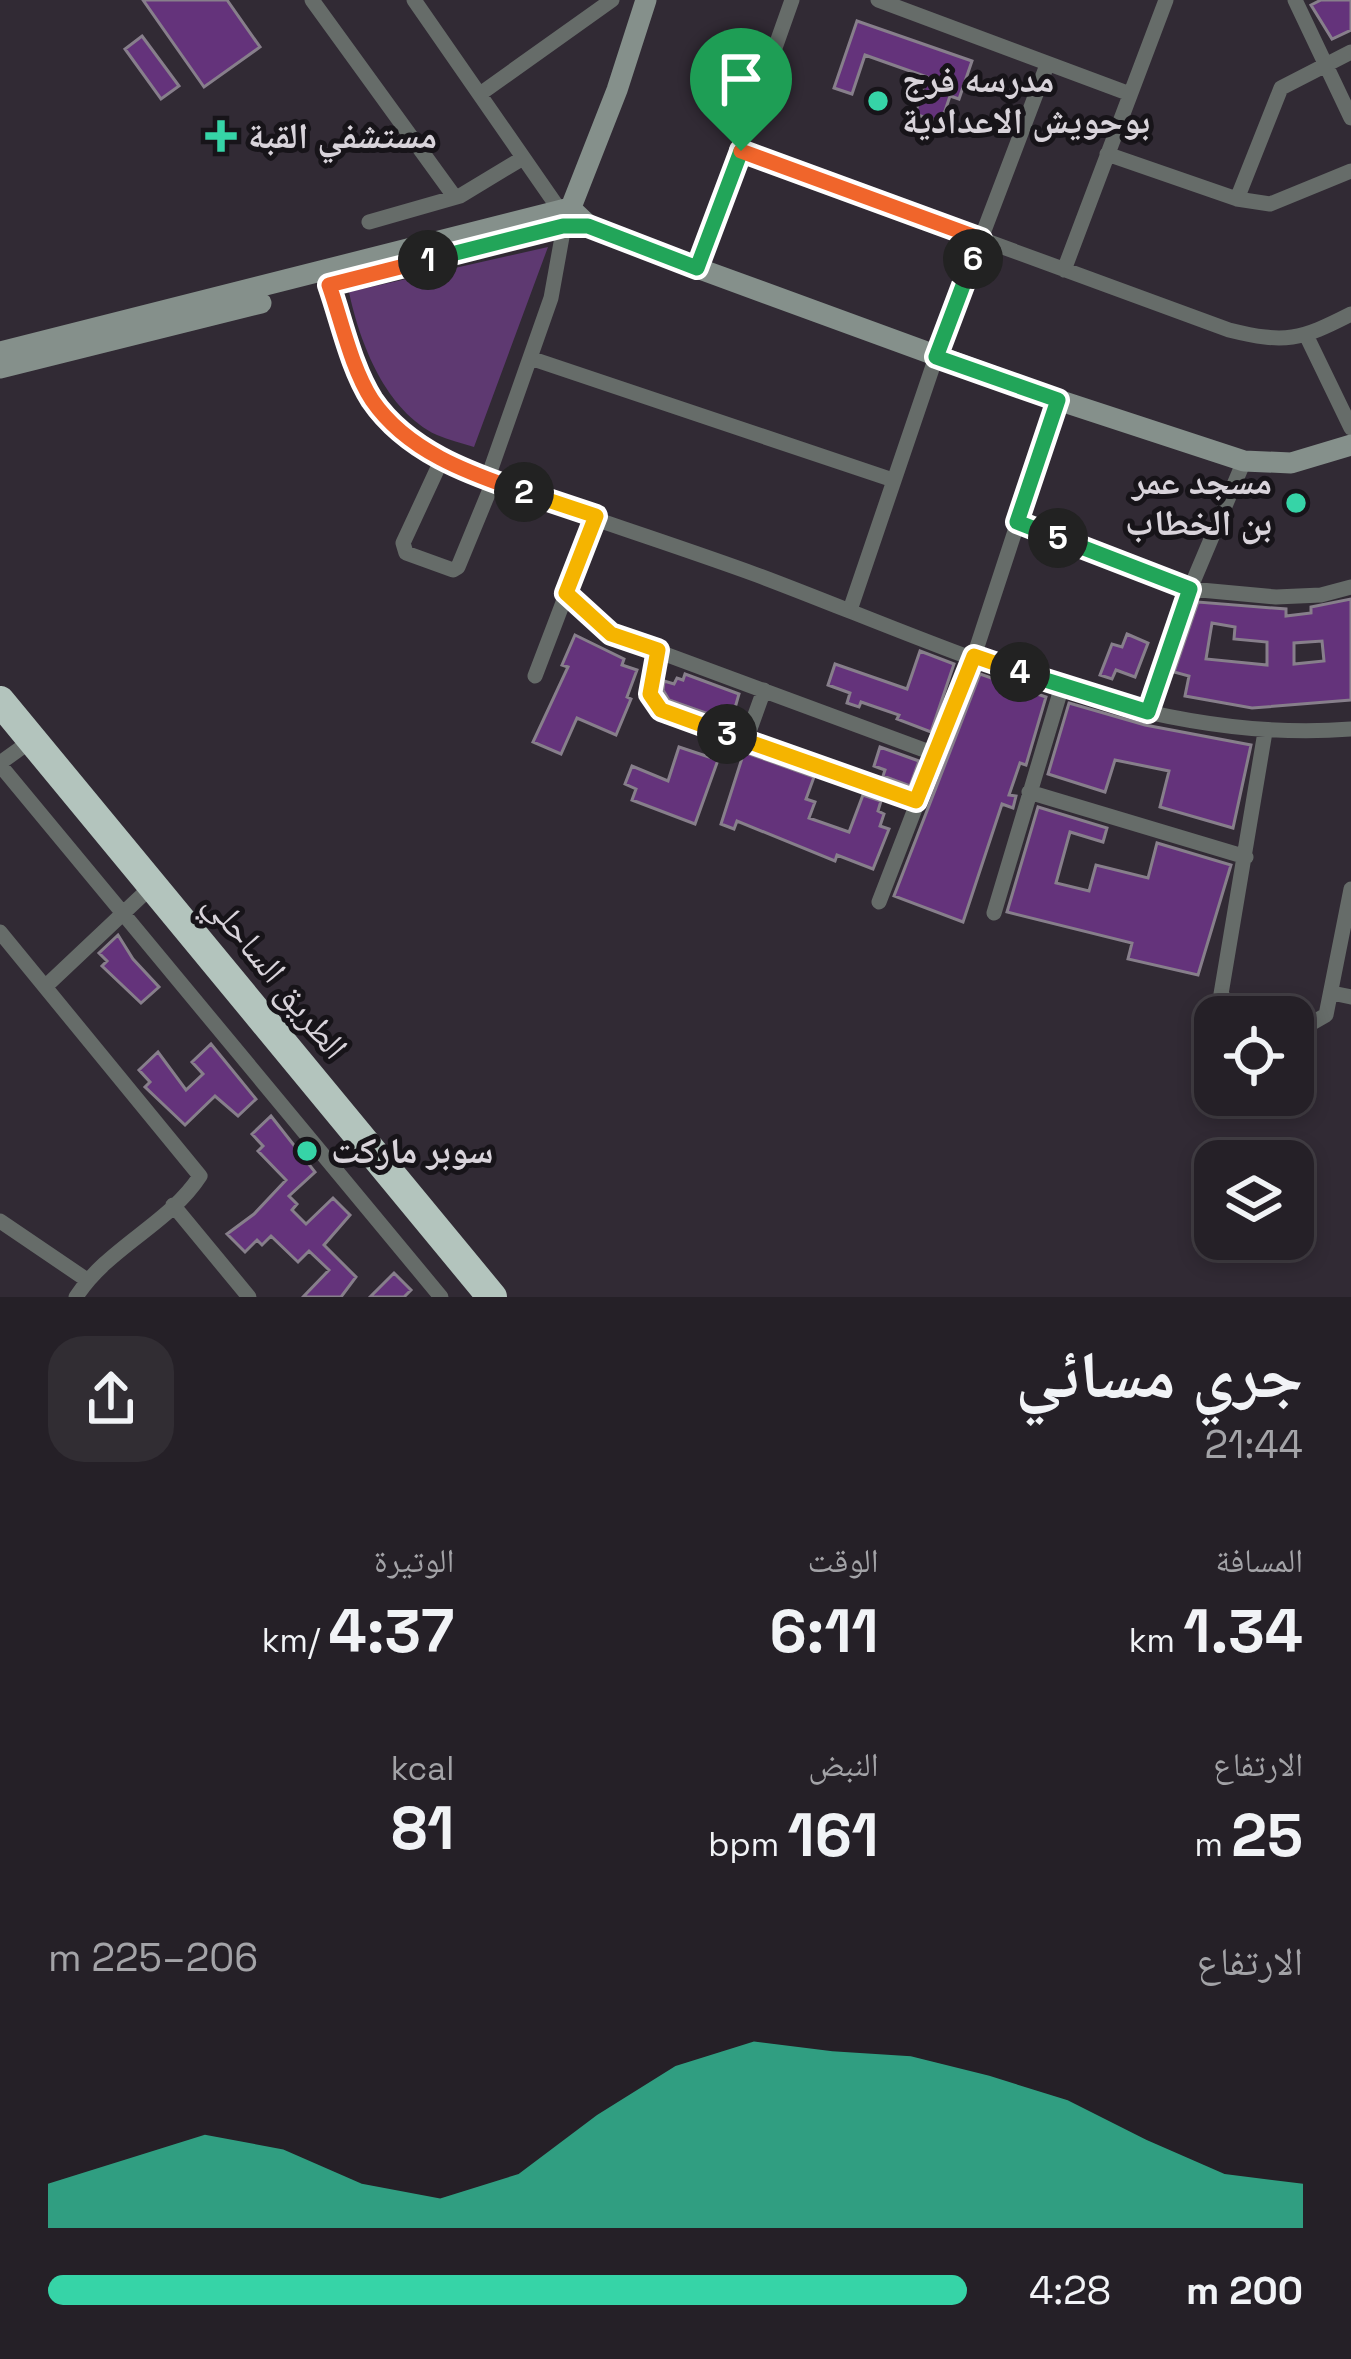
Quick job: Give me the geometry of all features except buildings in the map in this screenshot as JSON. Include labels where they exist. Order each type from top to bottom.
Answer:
[{"type":"highway","name":"الطريق الساحلي","points":[[0,701],[483,1285]]},
{"type":"main road","points":[[564,214],[617,90],[646,0]]},
{"type":"main road","points":[[0,368],[564,214],[936,357],[1244,461],[1291,463],[1351,446]]},
{"type":"main road","points":[[0,352],[327,279]]},
{"type":"street","points":[[312,0],[454,196]]},
{"type":"street","points":[[414,0],[564,214],[551,298],[532,359],[458,567],[453,570],[406,553],[403,543],[442,459]]},
{"type":"street","points":[[480,94],[612,0]]},
{"type":"street","points":[[697,268],[792,0]]},
{"type":"street","points":[[878,0],[1130,94]]},
{"type":"street","points":[[913,13],[934,0]]},
{"type":"street","points":[[1064,270],[1166,0]]},
{"type":"street","points":[[1295,0],[1351,118]]},
{"type":"street","points":[[1237,200],[1281,88],[1351,52]]},
{"type":"street","points":[[850,610],[936,357],[1047,65]]},
{"type":"street","points":[[741,151],[1228,330],[1267,340],[1307,337],[1351,314]]},
{"type":"street","points":[[1107,154],[1237,200],[1270,204],[1351,171]]},
{"type":"street","points":[[370,222],[454,196],[523,158]]},
{"type":"street","points":[[327,279],[372,399],[415,444],[490,481],[974,656],[1148,712],[1265,732],[1351,729]]},
{"type":"street","points":[[1307,337],[1351,428]]},
{"type":"street","points":[[532,359],[893,480]]},
{"type":"street","points":[[879,902],[974,656],[1058,400]]},
{"type":"street","points":[[1148,712],[1190,589],[1244,461]]},
{"type":"street","points":[[535,676],[596,516]]},
{"type":"street","points":[[1017,522],[1190,589],[1276,597],[1321,595],[1351,587]]},
{"type":"street","points":[[566,593],[611,634],[935,754]]},
{"type":"street","points":[[658,650],[650,694],[661,710],[916,801]]},
{"type":"street","points":[[994,913],[1062,686]]},
{"type":"street","points":[[746,740],[764,689]]},
{"type":"street","points":[[1222,996],[1265,732]]},
{"type":"street","points":[[32,740],[0,764],[121,914],[443,1297],[483,1285]]},
{"type":"street","points":[[1029,792],[1246,857]]},
{"type":"street","points":[[46,986],[152,886]]},
{"type":"street","points":[[1314,1020],[1326,1015],[1351,889]]},
{"type":"street","points":[[0,932],[199,1171],[199,1180],[87,1280],[76,1297]]},
{"type":"street","points":[[1332,993],[1351,997]]},
{"type":"street","points":[[173,1205],[249,1297]]},
{"type":"street","points":[[0,1221],[87,1280]]},
{"type":"shaded area","points":[[548,247],[474,447],[419,424],[378,374],[349,292]]},
{"type":"place","name":"مدرسه فرج بوحويش الاعدادية","points":[[878,101]]},
{"type":"place","name":"مستشفي القبة","points":[[221,136]]},
{"type":"place","name":"مسجد عمر بن الخطاب","points":[[1296,503]]},
{"type":"place","name":"سوبر ماركت","points":[[307,1151]]},
{"type":"route","points":[[741,151],[981,239],[936,357],[1058,400],[1017,522],[1190,589],[1148,712],[974,656],[916,801],[661,710],[650,694],[658,650],[611,634],[566,593],[596,516],[449,464],[415,444],[372,399],[329,285],[563,226],[588,226],[697,268],[741,151]]}]
